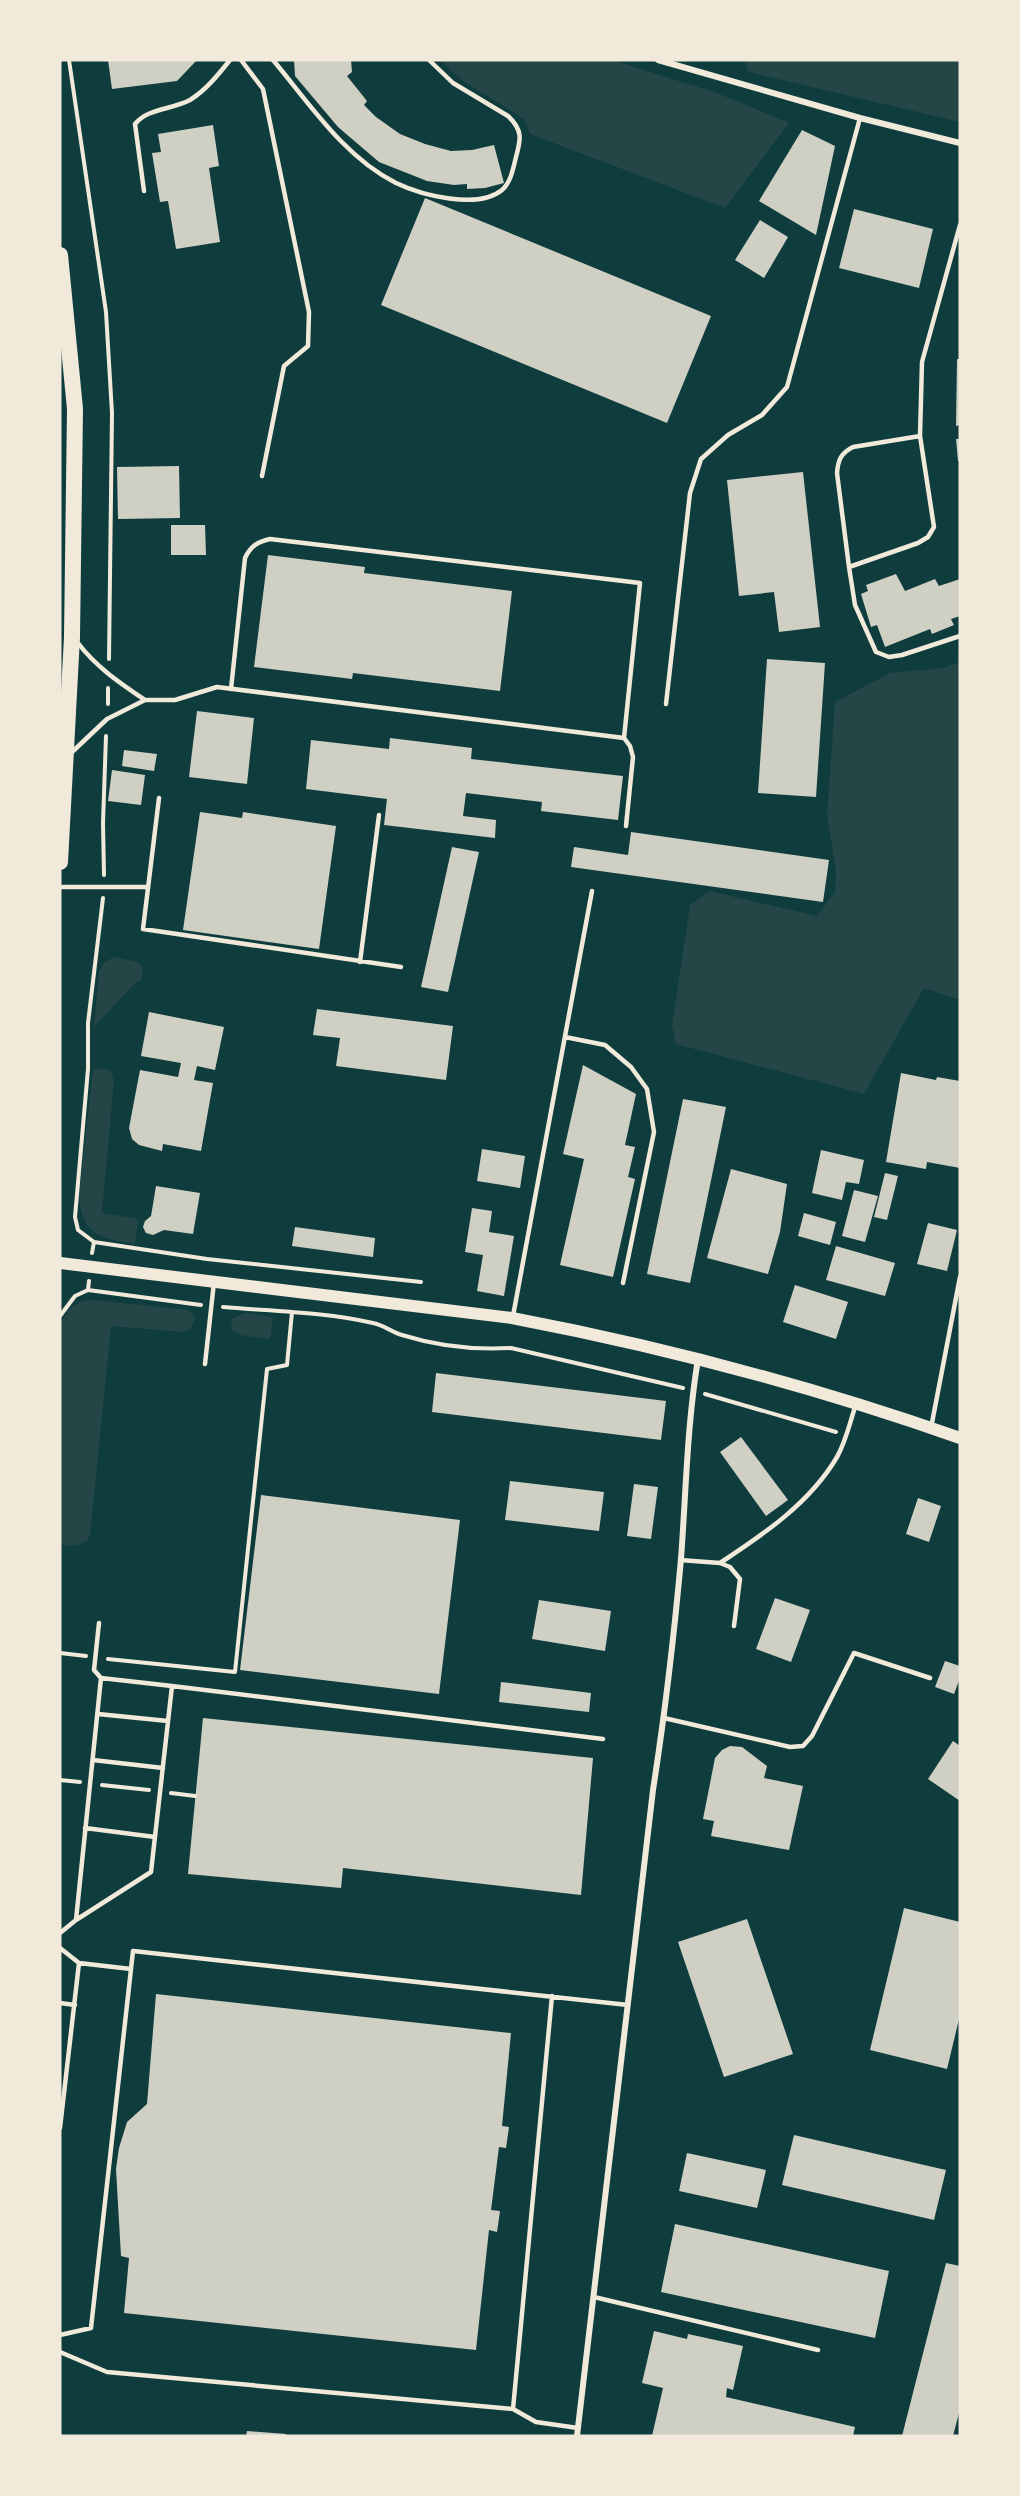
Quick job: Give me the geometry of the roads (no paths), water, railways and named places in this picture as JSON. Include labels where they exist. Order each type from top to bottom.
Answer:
[{"type":"highway","points":[[60,255],[75,409],[72,637],[60,862]]},
{"type":"highway","points":[[60,368],[75,409]]},
{"type":"main road","points":[[60,1263],[513,1318],[698,1359],[856,1404],[960,1438]]},
{"type":"street","points":[[658,60],[860,118],[960,143]]},
{"type":"street","points":[[578,2432],[664,1718],[680,1560],[693,1391],[698,1359]]},
{"type":"lane","points":[[144,191],[135,124],[142,115],[189,100],[210,85],[230,60]]},
{"type":"lane","points":[[241,60],[263,89],[309,312],[308,346],[284,366],[262,476]]},
{"type":"lane","points":[[273,60],[339,139],[375,171],[398,184],[446,198],[474,201],[492,196],[503,189],[510,179],[521,139],[515,123],[508,116],[453,83],[429,60]]},
{"type":"lane","points":[[666,63],[677,60]]},
{"type":"lane","points":[[666,704],[690,493],[701,459],[728,435],[762,415],[787,387],[860,118]]},
{"type":"lane","points":[[849,567],[918,543],[928,537],[934,527],[920,436],[922,362],[960,225]]},
{"type":"lane","points":[[920,436],[853,447],[844,452],[838,461],[837,473],[855,605],[876,652],[889,657],[960,636]]},
{"type":"lane","points":[[231,689],[245,558],[250,549],[259,541],[270,539],[640,583],[624,738],[630,746],[633,757],[626,826]]},
{"type":"lane","points":[[72,637],[109,676],[145,700]]},
{"type":"lane","points":[[67,757],[107,719],[145,700],[175,700],[217,687],[624,738]]},
{"type":"lane","points":[[159,798],[143,929],[401,967]]},
{"type":"lane","points":[[360,962],[379,815]]},
{"type":"lane","points":[[60,887],[148,887]]},
{"type":"lane","points":[[513,1318],[592,891]]},
{"type":"lane","points":[[565,1037],[605,1045],[632,1067],[648,1089],[654,1132],[623,1283]]},
{"type":"lane","points":[[932,1428],[960,1277]]},
{"type":"lane","points":[[205,1364],[214,1282]]},
{"type":"lane","points":[[720,1563],[752,1542],[798,1506],[825,1475],[837,1456],[856,1404]]},
{"type":"lane","points":[[680,1560],[720,1563],[730,1567],[740,1579],[734,1626]]},
{"type":"lane","points":[[99,1623],[94,1670],[101,1678],[603,1739]]},
{"type":"lane","points":[[664,1718],[790,1747],[803,1746],[812,1736],[854,1653],[930,1678]]},
{"type":"lane","points":[[76,1920],[101,1678]]},
{"type":"lane","points":[[60,1933],[76,1920],[152,1872],[172,1686]]},
{"type":"lane","points":[[98,1714],[168,1721]]},
{"type":"lane","points":[[93,1760],[163,1768]]},
{"type":"lane","points":[[85,1828],[155,1837]]},
{"type":"lane","points":[[60,1948],[79,1963],[131,1969]]},
{"type":"lane","points":[[60,2336],[91,2328],[133,1951],[628,2005]]},
{"type":"lane","points":[[60,2128],[79,1963]]},
{"type":"lane","points":[[513,2409],[552,1996]]},
{"type":"lane","points":[[60,2003],[75,2005]]},
{"type":"lane","points":[[594,2297],[818,2350]]},
{"type":"lane","points":[[60,2352],[107,2372],[513,2409],[537,2422],[578,2432]]}]
